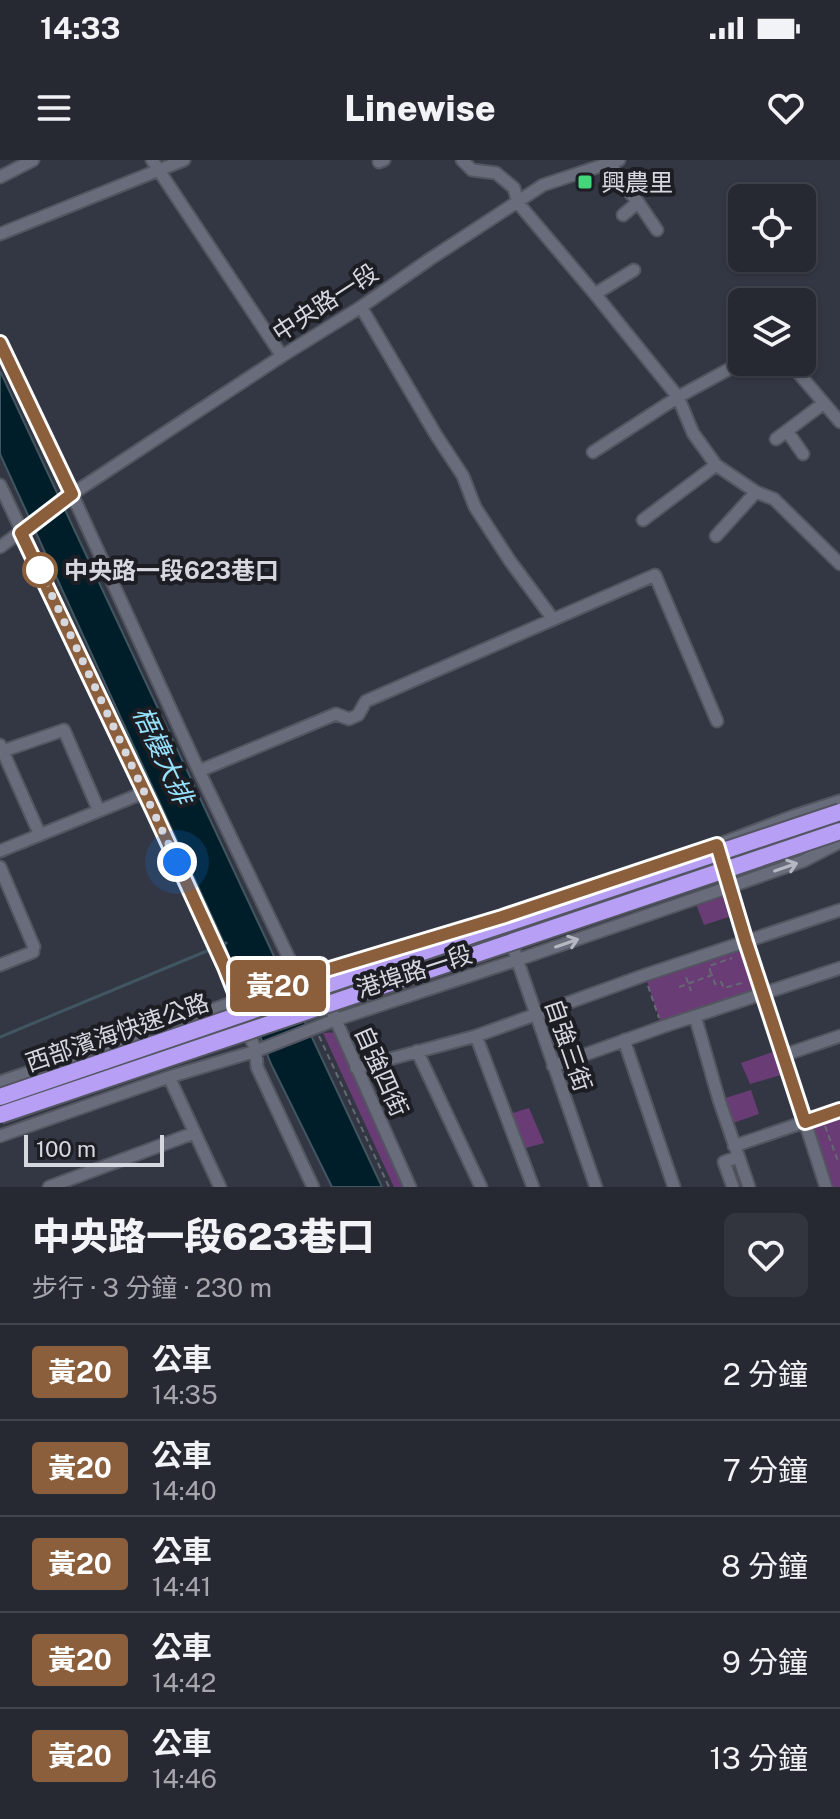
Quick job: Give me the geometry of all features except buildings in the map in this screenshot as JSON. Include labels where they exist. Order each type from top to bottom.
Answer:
[{"type":"highway","name":"西部濱海快速公路","points":[[0,1097],[833,809]]},
{"type":"highway","name":"西部濱海快速公路","points":[[0,1115],[840,831]]},
{"type":"highway","points":[[0,1089],[429,943],[481,932]]},
{"type":"highway","points":[[0,1123],[397,991],[464,963],[490,948]]},
{"type":"street","points":[[0,177],[33,160]]},
{"type":"street","points":[[0,234],[156,165],[184,160]]},
{"type":"street","points":[[462,160],[472,170],[496,173],[514,188],[518,203],[678,397],[693,433],[716,465],[756,492],[774,499],[840,564]]},
{"type":"street","points":[[615,161],[617,178],[657,230]]},
{"type":"street","name":"中央路一段","points":[[25,529],[543,185],[615,161]]},
{"type":"street","points":[[156,165],[282,356]]},
{"type":"street","points":[[623,215],[638,202]]},
{"type":"street","points":[[595,294],[634,270]]},
{"type":"street","points":[[361,307],[463,476],[475,507],[553,619]]},
{"type":"street","points":[[0,344],[68,498],[299,979]]},
{"type":"street","points":[[593,452],[678,397],[728,370]]},
{"type":"street","points":[[801,376],[840,422]]},
{"type":"street","points":[[776,439],[824,403]]},
{"type":"street","points":[[787,431],[803,454]]},
{"type":"street","points":[[643,520],[716,465]]},
{"type":"street","points":[[0,485],[25,529],[218,953],[256,1051],[257,1067],[313,1187]]},
{"type":"street","points":[[716,536],[756,492]]},
{"type":"street","points":[[0,547],[25,529]]},
{"type":"street","points":[[199,771],[336,714],[349,719],[358,715],[366,701],[655,575],[717,721]]},
{"type":"street","points":[[40,835],[1,749],[64,730],[99,811]]},
{"type":"street","points":[[0,851],[143,793]]},
{"type":"street","name":"港埠路一段","points":[[0,1105],[752,852],[833,809],[840,801]]},
{"type":"street","name":"港埠路一段","points":[[0,1082],[316,973],[502,917],[833,809]]},
{"type":"street","name":"港埠路一段","points":[[752,852],[840,842]]},
{"type":"street","name":"港埠路一段","points":[[0,1136],[729,887],[803,861],[840,842]]},
{"type":"street","points":[[717,845],[826,1187]]},
{"type":"street","points":[[0,867],[33,950],[0,965]]},
{"type":"street","points":[[356,1068],[476,1036],[840,910]]},
{"type":"street","name":"自強三街","points":[[502,917],[595,1187]]},
{"type":"street","points":[[553,1066],[840,968]]},
{"type":"street","name":"自強四街","points":[[316,973],[410,1187]]},
{"type":"street","points":[[695,1016],[749,1187]]},
{"type":"street","points":[[476,1036],[533,1187]]},
{"type":"street","points":[[784,1055],[840,1036]]},
{"type":"street","points":[[624,1040],[674,1187]]},
{"type":"street","points":[[417,1051],[481,1187]]},
{"type":"street","points":[[169,1077],[220,1187]]},
{"type":"street","points":[[733,1187],[724,1162],[736,1151],[840,1110]]},
{"type":"street","points":[[49,1187],[194,1133]]},
{"type":"path","points":[[645,975],[662,1027]]},
{"type":"path","points":[[679,987],[712,975],[715,984],[721,982],[724,988],[745,982]]},
{"type":"path","points":[[686,977],[691,991]]},
{"type":"path","points":[[316,1027],[389,1187]]},
{"type":"path","points":[[827,1115],[830,1125],[825,1126],[840,1160]]},
{"type":"shaded area","points":[[729,887],[738,914],[704,925],[694,899]]},
{"type":"shaded area","points":[[746,942],[763,994],[662,1027],[645,975]]},
{"type":"shaded area","points":[[340,1032],[409,1187],[394,1187],[323,1033]]},
{"type":"shaded area","points":[[773,1052],[781,1075],[750,1084],[741,1063]]},
{"type":"shaded area","points":[[751,1090],[759,1114],[727,1125],[719,1100]]},
{"type":"shaded area","points":[[529,1108],[544,1143],[519,1150],[506,1115]]},
{"type":"shaded area","points":[[840,1110],[840,1187],[826,1187],[805,1122]]},
{"type":"water","name":"梧棲大排","points":[[0,371],[382,1187],[332,1187],[271,1064],[223,941],[0,454]]},
{"type":"waterway","points":[[139,799],[203,932]]},
{"type":"waterway","points":[[0,1037],[226,943]]},
{"type":"bus line","name":"黃20","points":[[0,343],[72,494],[21,533],[153,810],[238,1000],[717,845],[805,1122],[840,1110]]},
{"type":"place","name":"興農里","points":[[585,182]]},
{"type":"place","name":"中央路一段623巷口","points":[[40,570]]},
{"type":"route","points":[[40,570],[177,862]]}]
